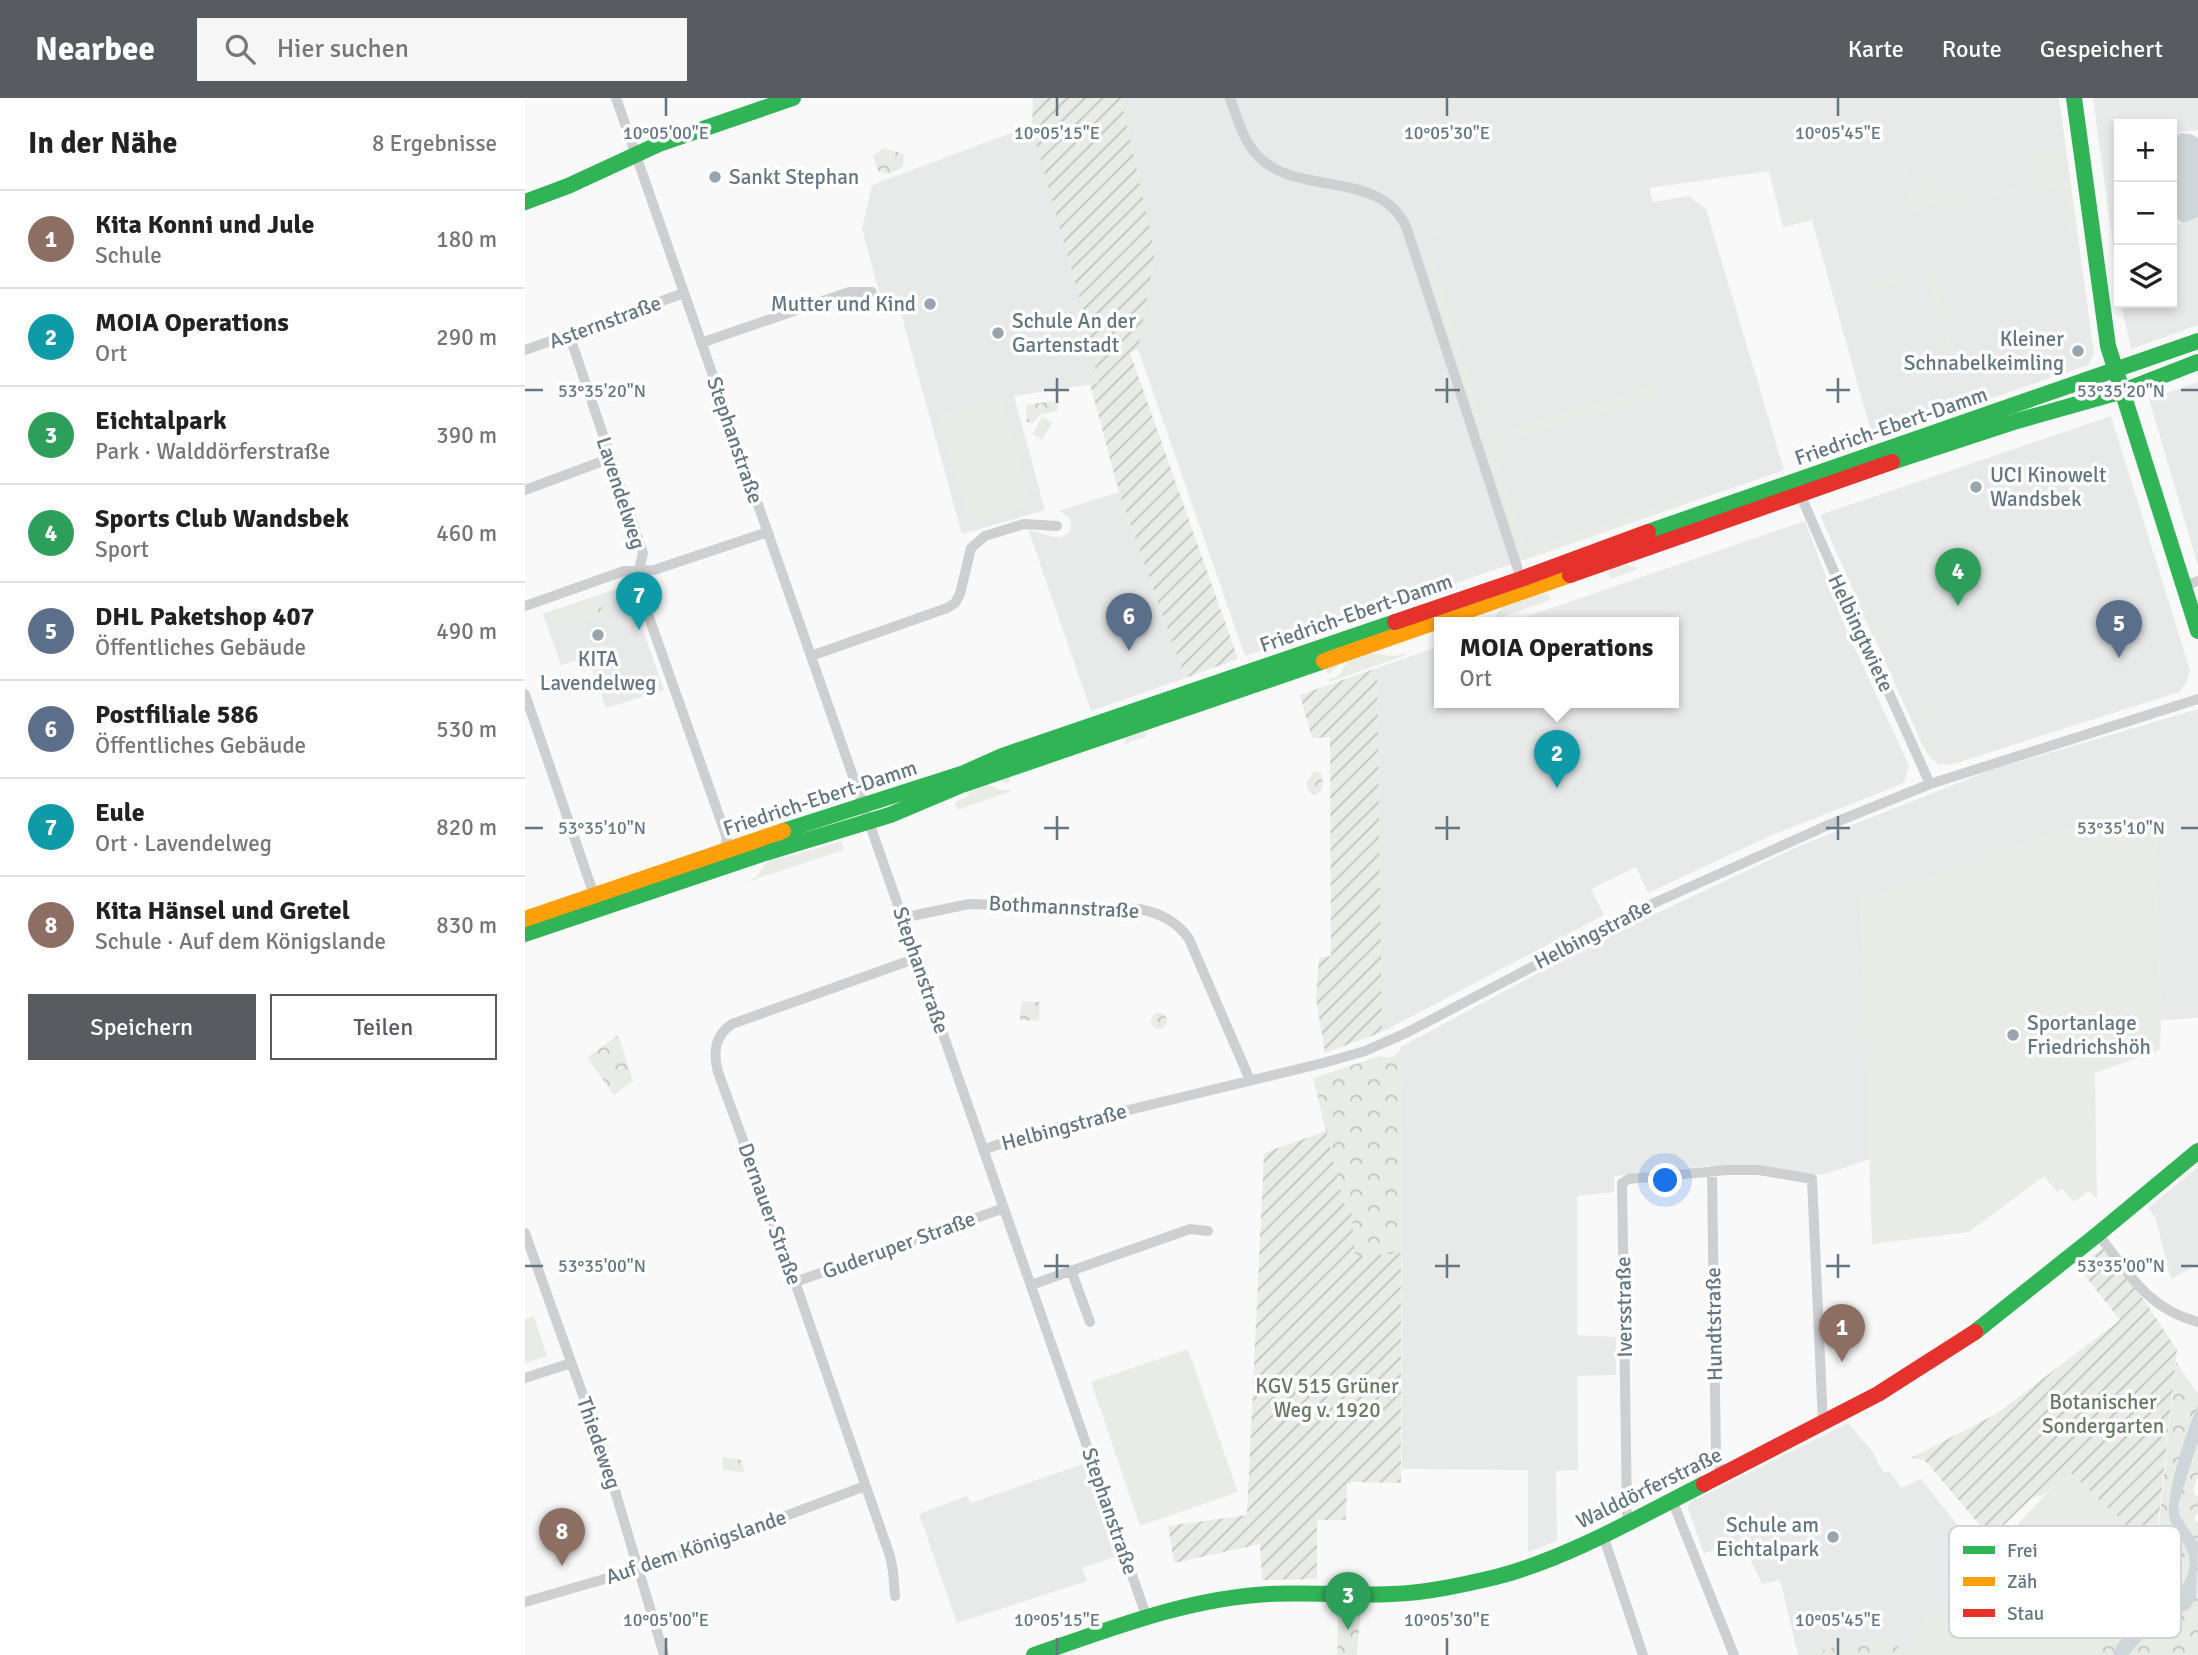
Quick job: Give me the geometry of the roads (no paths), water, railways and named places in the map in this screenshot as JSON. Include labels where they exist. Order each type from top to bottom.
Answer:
[{"type":"main road","points":[[525,202],[568,186],[659,144],[793,98]]},
{"type":"main road","points":[[2074,98],[2108,346],[2191,584],[2198,631]]},
{"type":"main road","name":"Friedrich-Ebert-Damm","points":[[1797,488],[2198,341]]},
{"type":"main road","name":"Friedrich-Ebert-Damm","points":[[525,934],[765,853],[869,822],[959,786],[1523,585],[1655,529],[2123,391],[2198,362]]},
{"type":"main road","name":"Friedrich-Ebert-Damm","points":[[525,919],[863,804],[952,777],[1002,756],[1523,585]]},
{"type":"main road","name":"Walddörferstraße","points":[[1034,1655],[1147,1618],[1210,1601],[1250,1595],[1393,1594],[1431,1590],[1495,1577],[1542,1563],[1604,1535],[1878,1394],[1972,1334],[2198,1151]]},
{"type":"street","name":"Stephanstraße","points":[[616,98],[1147,1618]]},
{"type":"street","points":[[1230,98],[1246,139],[1265,163],[1283,172],[1373,194],[1390,204],[1401,216],[1523,585]]},
{"type":"street","points":[[701,343],[849,292],[872,292]]},
{"type":"street","name":"Asternstraße","points":[[525,350],[684,293]]},
{"type":"street","name":"Lavendelweg","points":[[569,334],[643,553],[639,589],[727,838],[724,851]]},
{"type":"street","points":[[525,490],[611,458]]},
{"type":"street","name":"Helbingtwiete","points":[[1797,488],[1840,589],[1930,784]]},
{"type":"street","points":[[811,656],[955,603],[960,594],[971,548],[985,536],[1024,524],[1057,526]]},
{"type":"street","points":[[525,606],[624,571],[654,570],[768,532]]},
{"type":"street","points":[[525,694],[594,895],[581,914]]},
{"type":"street","name":"Helbingstraße","points":[[983,1150],[1025,1135],[1323,1063],[1389,1042],[1652,904],[1788,842],[1930,784],[2198,699]]},
{"type":"street","name":"Bothmannstraße","points":[[902,918],[969,904],[1139,909],[1154,912],[1173,922],[1189,939],[1250,1080]]},
{"type":"street","name":"Dernauer Straße","points":[[895,1596],[890,1556],[795,1282],[718,1072],[715,1055],[718,1039],[727,1027],[739,1021],[917,958]]},
{"type":"street","points":[[1712,1171],[1759,1170],[1812,1179],[1823,1423]]},
{"type":"street","name":"Hundtstraße","points":[[1712,1171],[1716,1459],[1722,1475]]},
{"type":"street","name":"Iversstraße","points":[[1630,1521],[1627,1514],[1622,1183],[1629,1179],[1712,1171]]},
{"type":"street","name":"Guderuper Straße","points":[[795,1282],[1004,1208]]},
{"type":"street","points":[[1031,1285],[1191,1228],[1208,1231]]},
{"type":"street","name":"Thiedeweg","points":[[525,1234],[604,1454],[664,1655]]},
{"type":"street","points":[[2098,1234],[2149,1298],[2175,1315],[2198,1322]]},
{"type":"street","points":[[1071,1270],[1090,1322]]},
{"type":"street","points":[[525,1378],[571,1363]]},
{"type":"street","name":"Auf dem Königslande","points":[[525,1602],[639,1569],[865,1486]]},
{"type":"street","points":[[1672,1500],[1734,1655]]},
{"type":"street","points":[[1604,1535],[1643,1655]]},
{"type":"place","name":"Sankt Stephan","points":[[715,177]]},
{"type":"place","name":"Mutter und Kind","points":[[930,304]]},
{"type":"place","name":"Schule An der Gartenstadt","points":[[998,333]]},
{"type":"place","name":"Kleiner Schnabelkeimling","points":[[2078,351]]},
{"type":"place","name":"UCI Kinowelt Wandsbek","points":[[1976,487]]},
{"type":"place","name":"Sports Club Wandsbek","points":[[1958,606]]},
{"type":"place","name":"Eule","points":[[639,630]]},
{"type":"place","name":"KITA Lavendelweg","points":[[598,635]]},
{"type":"place","name":"Postfiliale 586","points":[[1129,651]]},
{"type":"place","name":"DHL Paketshop 407","points":[[2119,658]]},
{"type":"place","name":"MOIA Operations","points":[[1557,788]]},
{"type":"place","name":"Sportanlage Friedrichshöh","points":[[2013,1035]]},
{"type":"place","name":"Kita Konni und Jule","points":[[1842,1362]]},
{"type":"place","name":"Schule am Eichtalpark","points":[[1833,1537]]},
{"type":"place","name":"Kita Hänsel und Gretel","points":[[562,1566]]},
{"type":"place","name":"Eichtalpark","points":[[1348,1630]]},
{"type":"park label","name":"KGV 515 Grüner Weg v. 1920","points":[[1327,1398]]},
{"type":"park label","name":"Botanischer Sondergarten","points":[[2103,1414]]}]
